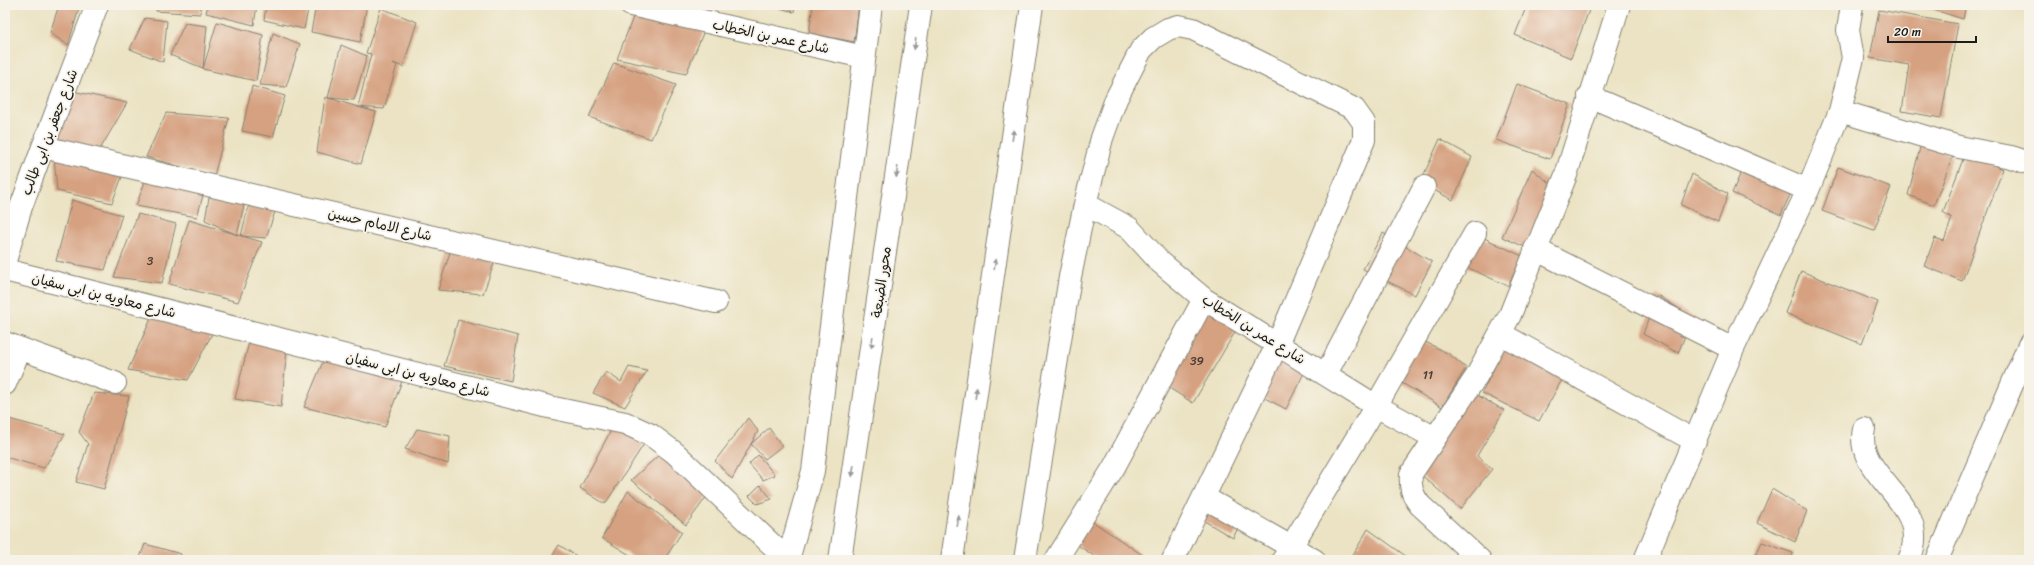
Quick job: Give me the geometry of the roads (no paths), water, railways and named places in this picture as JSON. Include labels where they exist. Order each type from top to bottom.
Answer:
[{"type":"main road","name":"شارع جعفر بن ابى طالب","points":[[5,261],[21,207],[97,5]]},
{"type":"main road","name":"شارع عمر بن الخطاب","points":[[631,5],[864,57]]},
{"type":"main road","points":[[788,560],[813,471],[871,5]]},
{"type":"main road","name":"محور الضبعة","points":[[840,560],[921,5]]},
{"type":"main road","points":[[952,560],[1032,5]]},
{"type":"main road","points":[[1480,560],[1420,505],[1413,496],[1410,485],[1411,474],[1416,463],[1435,438],[1476,377],[1501,334],[1510,315],[1535,249],[1566,175],[1619,5]]},
{"type":"main road","points":[[1645,560],[1733,349],[1808,190],[1840,111],[1853,58],[1848,30],[1852,5]]},
{"type":"main road","points":[[1025,560],[1070,277],[1085,204],[1102,138],[1125,79],[1141,50],[1153,38],[1168,29],[1178,26],[1193,29],[1354,109],[1364,123],[1364,140],[1277,345],[1205,498],[1173,560]]},
{"type":"main road","points":[[1590,96],[1808,190]]},
{"type":"main road","points":[[1840,111],[1960,147],[2012,157],[2029,163]]},
{"type":"main road","name":"شارع الامام حسين","points":[[43,147],[716,302]]},
{"type":"main road","points":[[1326,374],[1424,187]]},
{"type":"main road","name":"شارع عمر بن الخطاب","points":[[1085,204],[1130,228],[1160,262],[1204,299],[1376,406],[1435,438]]},
{"type":"main road","points":[[1287,553],[1376,406],[1475,234]]},
{"type":"main road","points":[[1535,249],[1733,349]]},
{"type":"main road","name":"شارع معاويه بن ابى سفيان","points":[[5,270],[533,403],[625,423],[652,435],[675,453],[788,560]]},
{"type":"main road","points":[[1056,560],[1114,467],[1204,299]]},
{"type":"main road","points":[[1501,334],[1695,441]]},
{"type":"main road","points":[[1937,560],[2029,345]]},
{"type":"main road","points":[[5,384],[13,346],[115,384]]},
{"type":"main road","points":[[1864,429],[1863,446],[1868,459],[1900,499],[1908,512],[1913,527],[1914,543],[1909,560]]},
{"type":"main road","points":[[1205,498],[1287,553],[1314,560]]}]
